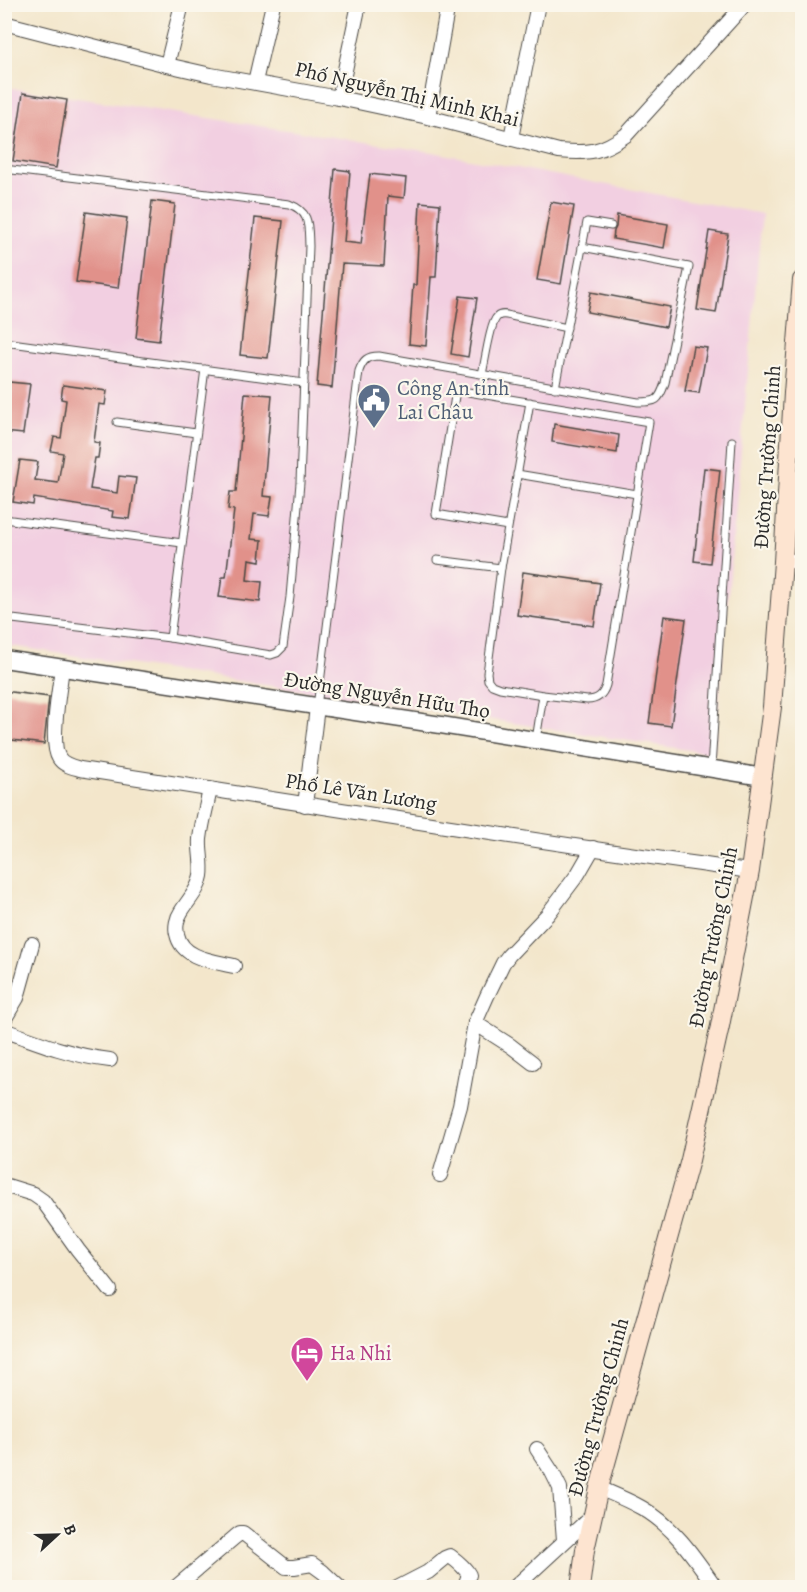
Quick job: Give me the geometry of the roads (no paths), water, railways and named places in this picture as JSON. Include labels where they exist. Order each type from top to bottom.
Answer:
[{"type":"main road","name":"Đường Trường Chinh","points":[[580,1587],[598,1488],[690,1160],[720,1026],[750,871],[772,707],[802,280]]},
{"type":"street","points":[[167,65],[182,4]]},
{"type":"street","points":[[255,82],[273,4]]},
{"type":"street","points":[[339,98],[359,4]]},
{"type":"street","points":[[428,117],[448,4]]},
{"type":"street","points":[[511,138],[538,4]]},
{"type":"street","name":"Phố Nguyễn Thị Minh Khai","points":[[4,23],[211,75],[339,98],[428,117],[560,151],[579,153],[602,150],[626,135],[745,4]]},
{"type":"street","points":[[783,562],[802,560]]},
{"type":"street","name":"Đường Nguyễn Hữu Thọ","points":[[4,659],[763,777]]},
{"type":"street","name":"Phố Lê Văn Lương","points":[[63,667],[55,733],[56,751],[60,760],[80,769],[750,871]]},
{"type":"street","points":[[305,805],[317,707]]},
{"type":"street","points":[[210,789],[200,842],[201,878],[198,887],[179,914],[176,930],[182,946],[189,952],[201,958],[234,966]]},
{"type":"street","points":[[440,1175],[460,1106],[475,1023],[503,963],[548,914],[578,874],[593,848]]},
{"type":"street","points":[[4,1020],[17,998],[32,944]]},
{"type":"street","points":[[475,1023],[534,1063]]},
{"type":"street","points":[[4,1030],[57,1049],[90,1058],[110,1060]]},
{"type":"street","points":[[4,1185],[33,1194],[43,1201],[110,1290]]},
{"type":"street","points":[[537,1449],[560,1488],[564,1540]]},
{"type":"street","points":[[598,1488],[656,1517],[683,1543],[716,1587]]},
{"type":"street","points":[[514,1587],[592,1516]]},
{"type":"street","points":[[176,1587],[235,1537],[243,1533],[286,1567],[294,1568],[312,1564],[340,1587]]},
{"type":"street","points":[[397,1587],[428,1572],[450,1556],[469,1575],[464,1587]]},
{"type":"lane","points":[[4,114],[9,120],[4,147]]},
{"type":"lane","points":[[4,169],[289,204],[298,207],[304,213],[308,223],[309,246],[300,483],[290,597],[283,647],[277,653],[271,654],[170,638],[4,618]]},
{"type":"lane","points":[[555,388],[587,222],[611,226]]},
{"type":"lane","points":[[317,707],[358,371],[366,358],[379,356],[638,402],[653,402],[658,399],[665,383],[688,267],[582,247]]},
{"type":"lane","points":[[482,374],[492,326],[499,315],[511,315],[567,328]]},
{"type":"lane","points":[[4,342],[304,383]]},
{"type":"lane","points":[[170,638],[205,369]]},
{"type":"lane","points":[[508,526],[436,514],[456,390],[530,402],[650,422],[606,685],[603,693],[593,700],[543,696],[500,688],[492,685],[488,680],[487,663],[501,568],[530,402]]},
{"type":"lane","points":[[117,422],[196,433]]},
{"type":"lane","points":[[711,769],[732,441]]},
{"type":"lane","points":[[517,474],[637,494]]},
{"type":"lane","points":[[4,519],[182,543]]},
{"type":"lane","points":[[437,560],[501,568]]},
{"type":"lane","points":[[536,741],[543,696]]},
{"type":"place","name":"Công An tỉnh Lai Châu","points":[[374,429]]},
{"type":"place","name":"Ha Nhi","points":[[307,1382]]}]
